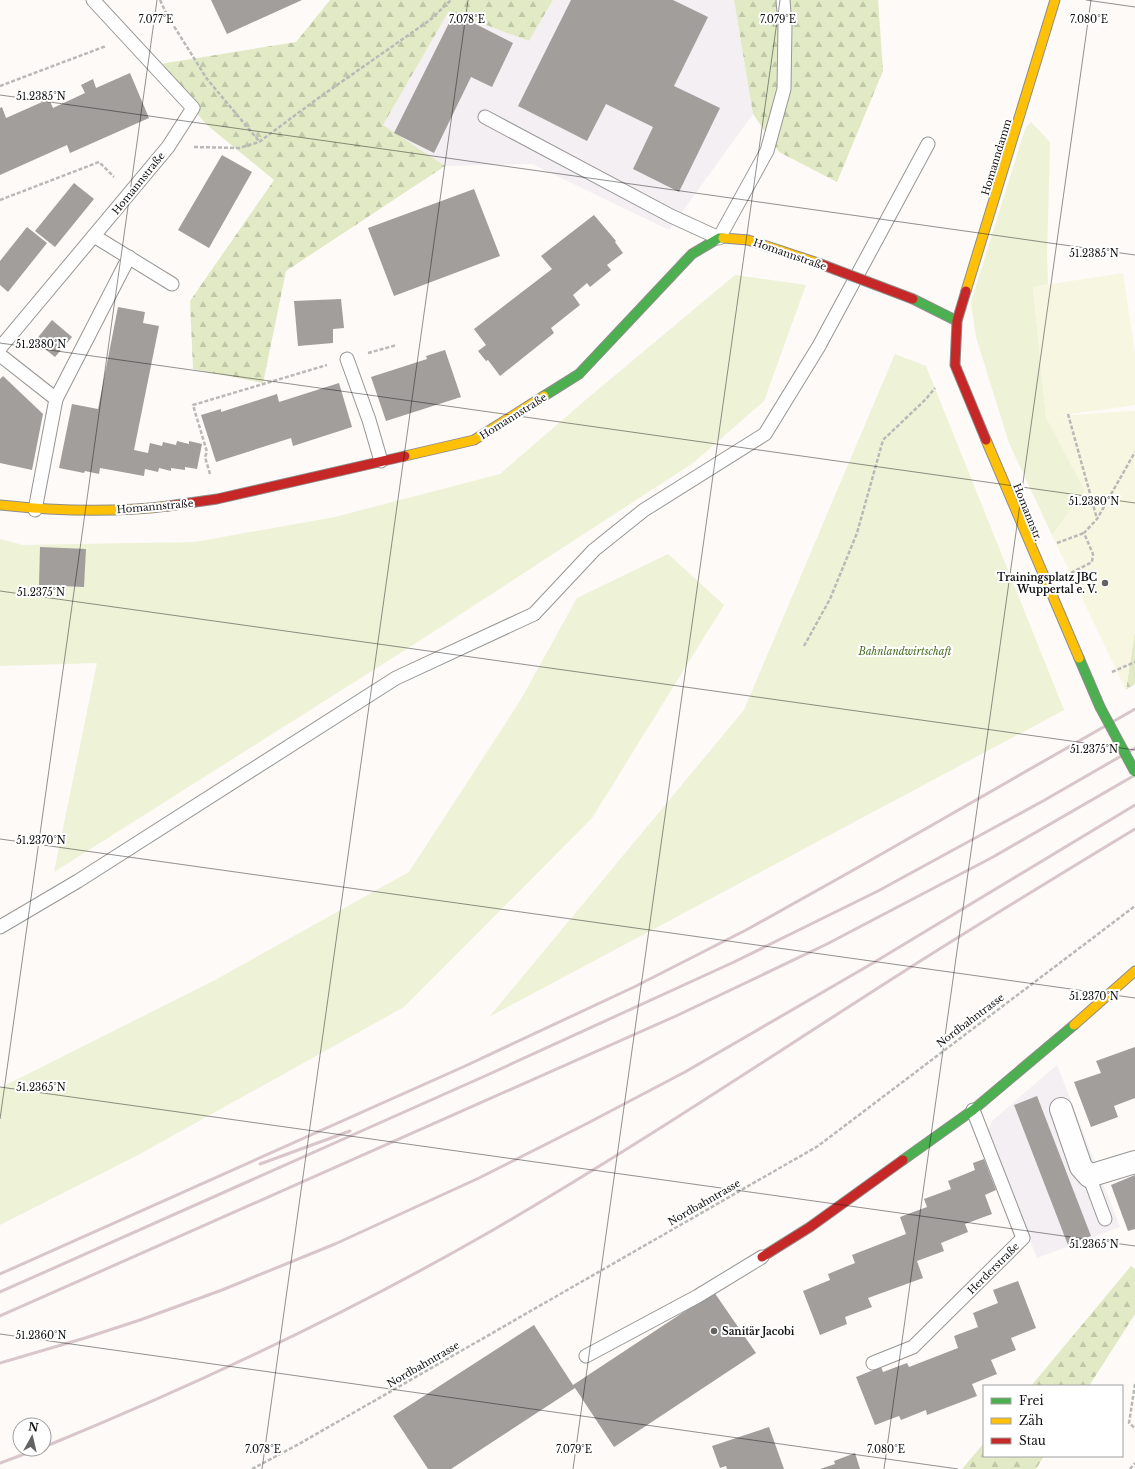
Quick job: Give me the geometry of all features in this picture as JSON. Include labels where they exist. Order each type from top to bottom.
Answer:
[{"type":"street","name":"Homanndamm","points":[[957,321],[1055,0]]},
{"type":"street","name":"Homannstraße","points":[[0,506],[35,510],[109,510],[185,505],[217,500],[474,440],[579,374],[692,254],[719,238],[748,240],[818,263],[913,299],[957,321]]},
{"type":"street","name":"Homannstr.","points":[[957,321],[955,365],[1100,707],[1135,772]]},
{"type":"street","points":[[762,1257],[810,1227],[973,1110],[1039,1055],[1135,971]]},
{"type":"street","points":[[1061,1109],[1081,1167],[1089,1176],[1135,1162]]},
{"type":"lane","points":[[93,0],[128,38]]},
{"type":"lane","points":[[485,117],[671,216],[719,238],[767,150],[784,89],[785,25],[783,0]]},
{"type":"lane","name":"Homannstraße","points":[[0,348],[168,147],[193,108],[128,38]]},
{"type":"lane","points":[[0,927],[78,881],[396,678],[534,614],[594,550],[644,510],[765,434],[819,346],[928,144]]},
{"type":"lane","points":[[94,236],[172,284]]},
{"type":"lane","points":[[35,510],[56,399],[129,257]]},
{"type":"lane","points":[[0,355],[56,399]]},
{"type":"lane","points":[[347,359],[369,420],[381,461]]},
{"type":"lane","name":"Herderstraße","points":[[873,1363],[912,1347],[1023,1238],[973,1110]]},
{"type":"lane","points":[[1089,1176],[1105,1219]]},
{"type":"lane","points":[[586,1356],[698,1296],[762,1257]]},
{"type":"path","points":[[160,0],[207,79],[259,142]]},
{"type":"path","points":[[168,147],[239,148],[259,142],[317,99],[430,20],[451,0]]},
{"type":"path","points":[[0,86],[128,38]]},
{"type":"path","points":[[0,200],[99,162],[114,176],[112,183]]},
{"type":"path","points":[[217,500],[205,457],[207,452],[193,405],[397,345]]},
{"type":"path","points":[[804,646],[830,599],[857,533],[883,440],[926,399],[955,365]]},
{"type":"path","points":[[1068,414],[1097,519]]},
{"type":"path","points":[[1047,585],[1092,562],[1093,554],[1084,533],[1097,519],[1135,452]]},
{"type":"path","name":"Nordbahntrasse","points":[[252,1469],[299,1444],[818,1146],[1135,906]]},
{"type":"path","points":[[1135,1384],[1129,1423],[1135,1428]]},
{"type":"path","points":[[1130,1469],[1135,1463]]},
{"type":"shaded area","points":[[553,0],[734,0],[753,114],[669,230],[532,164],[445,166],[383,125],[449,11],[529,41]]},
{"type":"shaded area","points":[[1057,1065],[1120,1227],[1037,1258],[988,1131],[992,1121]]},
{"type":"green space","points":[[330,0],[553,0],[529,41],[449,11],[383,125],[445,166],[286,271],[263,383],[193,369],[190,301],[274,180],[207,125],[154,65],[296,42]]},
{"type":"green space","points":[[734,0],[878,0],[883,71],[837,182],[779,152],[753,114]]},
{"type":"green space","points":[[1031,122],[1050,142],[1047,256],[1048,284],[1033,287],[1046,417],[1085,491],[1052,535],[1009,443],[976,337],[971,302],[1025,129]]},
{"type":"green space","points":[[1123,273],[1135,354],[1135,405],[1056,416],[1135,411],[1135,630],[1126,690],[1052,535],[1085,491],[1046,417],[1033,287]]},
{"type":"green space","points":[[735,275],[806,285],[764,401],[693,463],[424,638],[54,872],[97,663],[0,666],[0,539],[23,545],[195,542],[335,517],[500,474]]},
{"type":"green space","name":"Bahnlandwirtschaft","points":[[895,354],[926,366],[1064,710],[489,1017],[744,710]]},
{"type":"green space","points":[[668,554],[724,605],[592,818],[404,1007],[138,1155],[0,1225],[0,1088],[215,980],[409,872],[520,701],[577,598]]},
{"type":"green space","points":[[1135,631],[1135,684],[1126,690]]},
{"type":"green space","points":[[1131,1266],[1135,1269],[1135,1314],[1090,1385],[1032,1385]]},
{"type":"green space","points":[[983,1444],[983,1457],[1043,1457],[1036,1469],[962,1469]]},
{"type":"building","points":[[211,0],[302,0],[227,34]]},
{"type":"building","points":[[571,0],[673,0],[708,17],[674,86],[720,108],[679,192],[633,169],[653,127],[606,104],[587,141],[518,106]]},
{"type":"building","points":[[454,13],[513,43],[492,87],[471,77],[434,153],[394,133]]},
{"type":"building","points":[[130,73],[149,118],[70,153],[67,145],[0,175],[0,108],[2,107],[6,118],[49,99],[53,108],[85,93],[81,85],[93,79],[96,88]]},
{"type":"building","points":[[222,155],[252,172],[209,248],[178,230]]},
{"type":"building","points":[[74,183],[94,199],[55,247],[35,231]]},
{"type":"building","points":[[474,189],[500,256],[394,296],[368,228]]},
{"type":"building","points":[[594,215],[616,241],[615,242],[623,253],[607,265],[611,270],[590,287],[587,283],[573,295],[580,305],[551,328],[554,333],[500,376],[488,360],[486,361],[478,351],[486,345],[474,329],[552,269],[541,256]]},
{"type":"building","points":[[27,227],[47,243],[8,292],[0,285],[0,261]]},
{"type":"building","points":[[341,299],[344,328],[333,329],[333,343],[298,346],[294,301]]},
{"type":"building","points":[[118,307],[145,312],[143,323],[159,326],[134,450],[148,453],[150,443],[162,446],[163,442],[176,445],[177,441],[189,444],[189,441],[202,444],[197,469],[185,467],[185,470],[171,468],[171,471],[159,468],[158,472],[145,469],[144,476],[100,468],[99,474],[85,471],[84,473],[59,468],[72,404],[98,409]]},
{"type":"building","points":[[52,320],[72,337],[55,357],[35,341]]},
{"type":"building","points":[[445,350],[461,397],[386,421],[371,377],[427,359],[426,356]]},
{"type":"building","points":[[3,376],[43,414],[32,470],[0,463],[0,379]]},
{"type":"building","points":[[339,383],[352,427],[293,446],[291,438],[216,462],[201,415],[221,409],[221,412],[277,394],[279,402]]},
{"type":"building","points":[[40,547],[86,549],[84,587],[39,585]]},
{"type":"building","points":[[1135,1047],[1135,1098],[1114,1106],[1118,1117],[1091,1127],[1074,1082],[1101,1073],[1096,1061]]},
{"type":"building","points":[[1037,1096],[1091,1236],[1068,1245],[1014,1105]]},
{"type":"building","points":[[984,1159],[996,1190],[985,1195],[992,1214],[965,1224],[968,1232],[941,1243],[944,1251],[917,1261],[923,1278],[868,1298],[872,1307],[845,1317],[847,1324],[820,1335],[803,1291],[830,1280],[828,1274],[855,1263],[852,1255],[906,1234],[900,1217],[927,1207],[924,1199],[951,1189],[948,1181],[975,1170],[973,1163]]},
{"type":"building","points":[[1135,1175],[1135,1229],[1128,1231],[1111,1185]]},
{"type":"building","points":[[1018,1281],[1036,1328],[1011,1338],[1016,1350],[991,1360],[997,1374],[972,1384],[977,1396],[927,1415],[926,1410],[901,1420],[899,1416],[875,1425],[856,1377],[881,1367],[883,1372],[907,1363],[909,1367],[958,1348],[954,1336],[978,1327],[973,1313],[998,1303],[993,1290]]},
{"type":"building","points":[[714,1292],[756,1353],[614,1447],[575,1388],[451,1469],[428,1469],[393,1416],[534,1325],[573,1385]]},
{"type":"building","points":[[769,1427],[784,1469],[727,1469],[726,1466],[720,1468],[712,1446]]},
{"type":"building","points":[[855,1453],[860,1469],[820,1469],[835,1464],[834,1461]]},
{"type":"railway","points":[[0,1274],[463,1067],[634,987],[748,929],[1135,709]]},
{"type":"railway","points":[[0,1292],[485,1076],[734,962],[878,891],[1043,801],[1135,748]]},
{"type":"railway","points":[[0,1316],[676,1016],[827,944],[993,857],[1135,775]]},
{"type":"railway","points":[[0,1363],[140,1320],[222,1290],[335,1244],[479,1178],[685,1072],[873,963],[1135,805]]},
{"type":"railway","points":[[52,1444],[216,1373],[328,1319],[439,1261],[639,1142],[942,948],[1135,829]]},
{"type":"railway","points":[[260,1164],[350,1131]]},
{"type":"railway","points":[[0,1463],[16,1457]]},
{"type":"traffic: fast","points":[[544,396],[579,374],[692,254],[719,238],[723,238]]},
{"type":"traffic: fast","points":[[913,299],[957,321]]},
{"type":"traffic: fast","points":[[1079,658],[1100,707]]},
{"type":"traffic: fast","points":[[1100,707],[1135,772]]},
{"type":"traffic: fast","points":[[903,1160],[973,1110],[1074,1025]]},
{"type":"traffic: slow","points":[[966,291],[1055,0]]},
{"type":"traffic: slow","points":[[723,238],[748,240],[818,263]]},
{"type":"traffic: slow","points":[[405,456],[474,440],[544,396]]},
{"type":"traffic: slow","points":[[986,440],[1079,658]]},
{"type":"traffic: slow","points":[[0,505],[42,509],[84,510],[126,510],[168,506]]},
{"type":"traffic: slow","points":[[1074,1025],[1135,971]]},
{"type":"traffic: jam","points":[[818,263],[913,299]]},
{"type":"traffic: jam","points":[[966,291],[957,321],[955,365],[986,440]]},
{"type":"traffic: jam","points":[[168,506],[217,499],[405,456]]},
{"type":"traffic: jam","points":[[762,1257],[810,1227],[903,1160]]},
{"type":"place","name":"Trainingsplatz JBC Wuppertal e. V.","points":[[1105,583]]},
{"type":"place","name":"Sanitär Jacobi","points":[[714,1331]]}]
